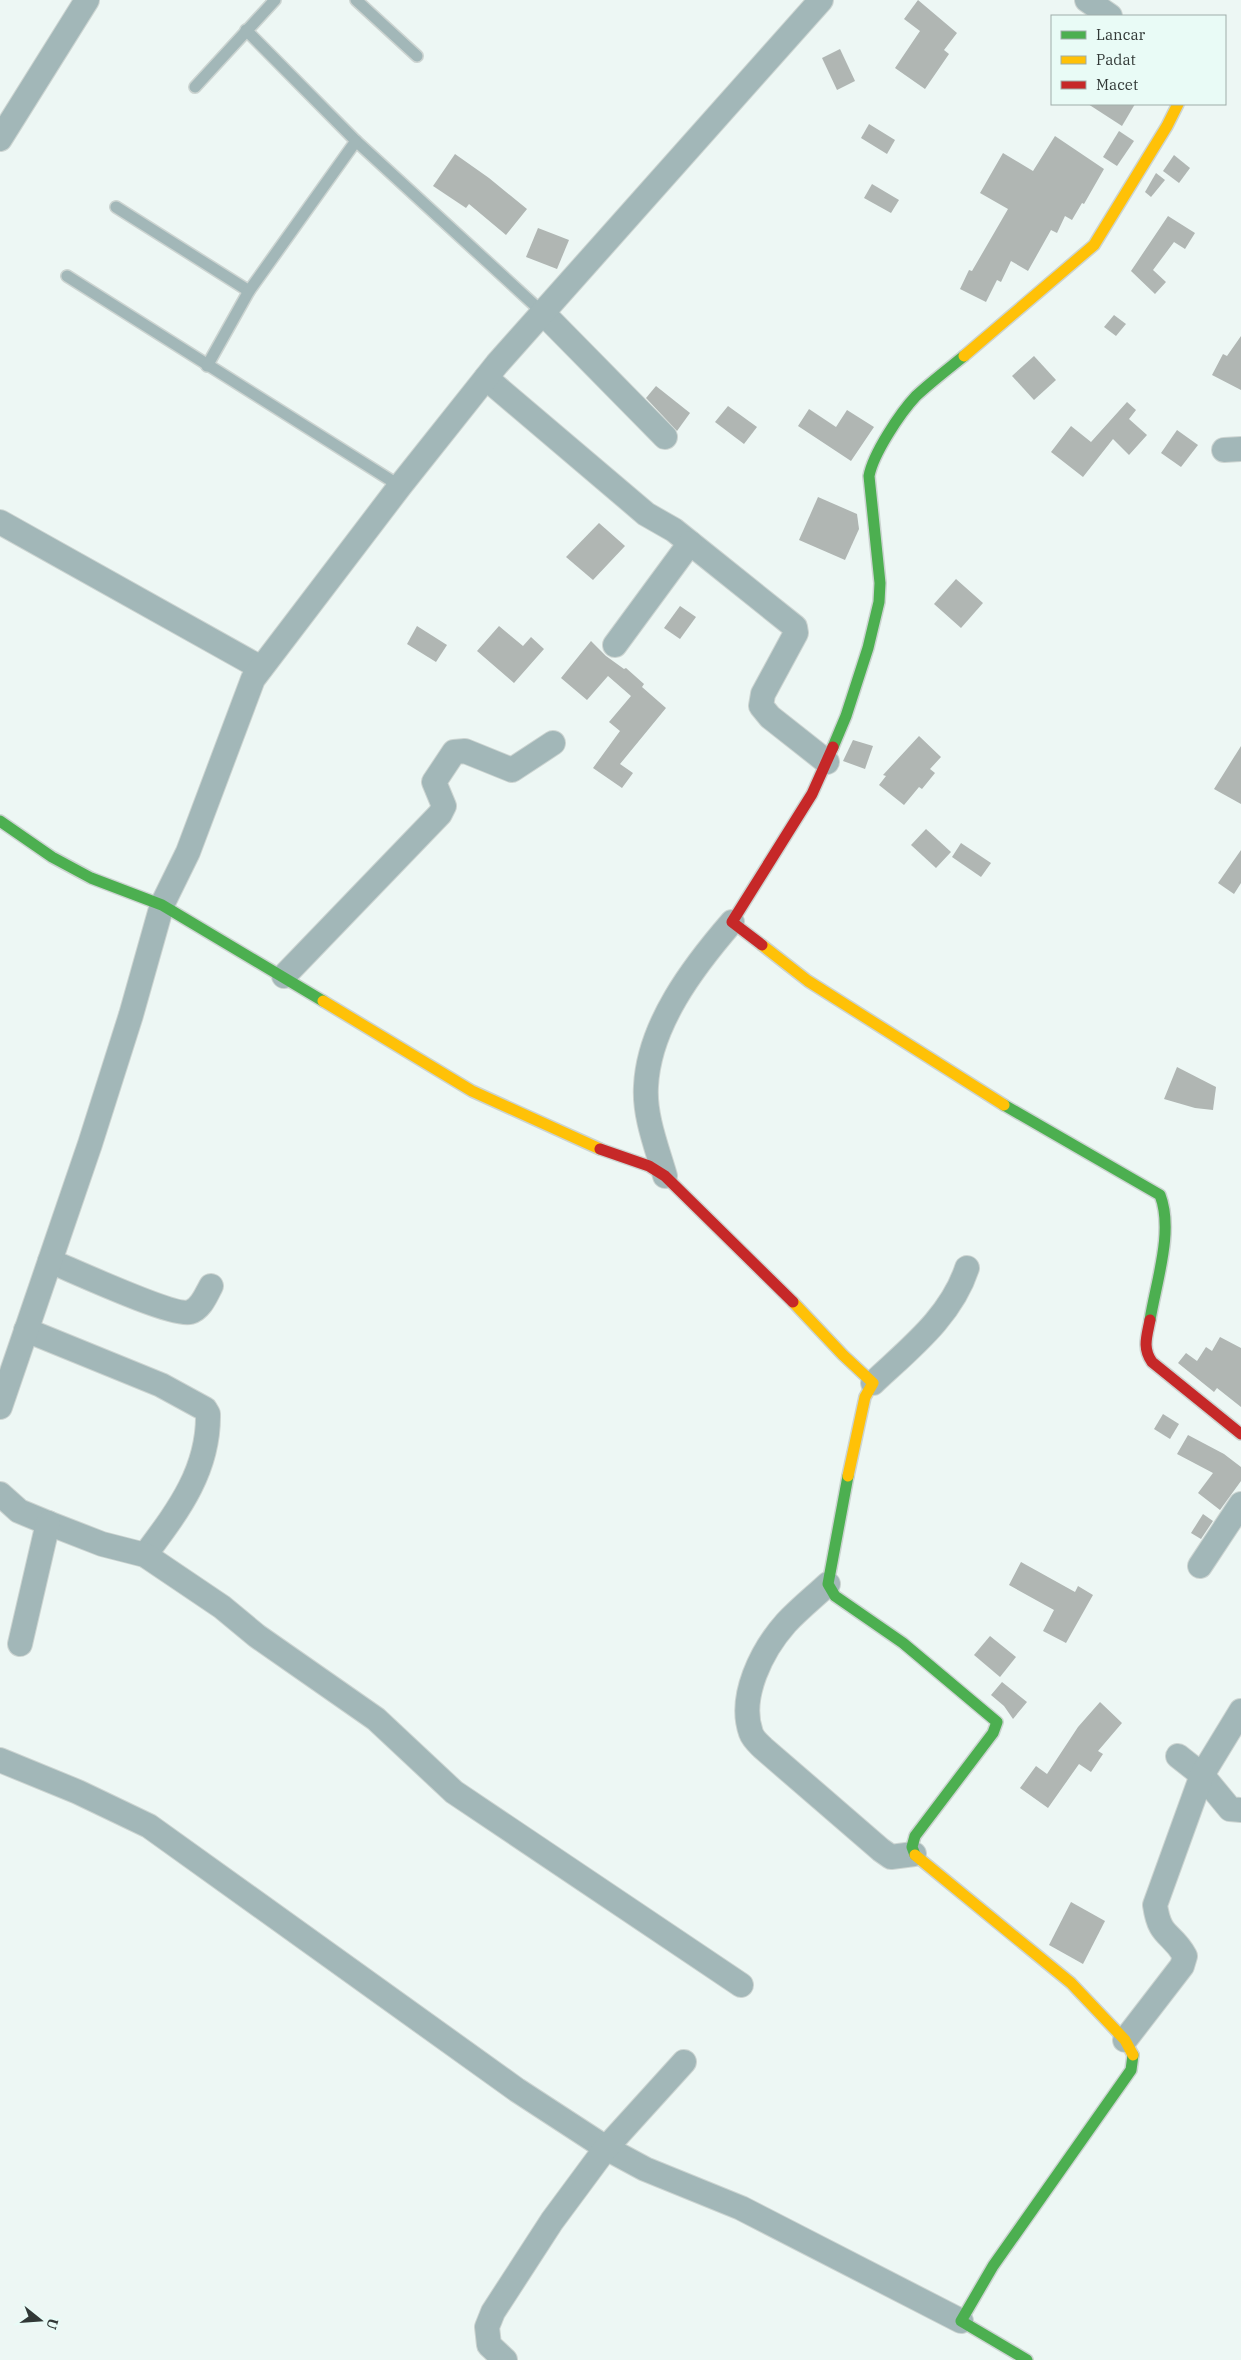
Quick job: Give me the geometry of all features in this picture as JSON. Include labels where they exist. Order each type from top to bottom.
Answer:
[{"type":"street","points":[[0,139],[87,0]]},
{"type":"street","points":[[0,1407],[131,1015],[162,905],[188,852],[250,684],[400,486],[486,378],[542,312],[821,0]]},
{"type":"street","points":[[1087,0],[1109,15]]},
{"type":"street","points":[[665,1176],[651,1129],[645,1088],[648,1068],[657,1040],[671,1007],[709,948],[732,922],[799,815],[827,762],[856,686],[868,648],[879,602],[879,568],[870,476],[871,465],[876,452],[915,397],[1094,245],[1158,141],[1177,105]]},
{"type":"street","points":[[542,312],[665,437]]},
{"type":"street","points":[[486,378],[646,514],[674,530],[795,627],[796,633],[764,694],[762,706],[770,717],[827,762]]},
{"type":"street","points":[[0,522],[261,668]]},
{"type":"street","points":[[615,645],[690,543]]},
{"type":"street","points":[[284,976],[440,814],[444,806],[434,782],[454,752],[465,751],[512,770],[553,743]]},
{"type":"street","points":[[0,822],[52,857],[91,878],[162,905],[284,976],[395,1046],[472,1090],[601,1149],[649,1166],[665,1176],[780,1288],[843,1355],[873,1383]]},
{"type":"street","points":[[732,922],[816,986],[1027,1119],[1160,1196],[1165,1208],[1166,1229],[1145,1345],[1146,1354],[1152,1362],[1241,1434]]},
{"type":"street","points":[[50,1260],[145,1302],[188,1313],[197,1310],[211,1286]]},
{"type":"street","points":[[914,1854],[892,1857],[881,1850],[763,1748],[751,1734],[748,1712],[751,1687],[766,1651],[786,1624],[828,1584],[845,1490],[865,1397],[873,1383],[917,1343],[940,1317],[961,1285],[966,1268]]},
{"type":"street","points":[[26,1330],[161,1385],[205,1409],[208,1414],[200,1468],[169,1522],[145,1555]]},
{"type":"street","points":[[0,1494],[19,1511],[102,1544],[145,1555],[222,1607],[257,1636],[376,1719],[454,1792],[741,1986]]},
{"type":"street","points":[[1200,1566],[1241,1504]]},
{"type":"street","points":[[20,1644],[48,1523]]},
{"type":"street","points":[[828,1584],[835,1596],[903,1643],[997,1722],[993,1733],[915,1836],[912,1847],[914,1854],[1071,1983],[1125,2040],[1133,2050],[1135,2057],[1131,2070],[993,2266],[961,2321]]},
{"type":"street","points":[[1125,2040],[1182,1966],[1185,1956],[1179,1945],[1162,1932],[1157,1921],[1155,1905],[1202,1775],[1241,1711]]},
{"type":"street","points":[[1178,1756],[1202,1775],[1230,1808],[1241,1810]]},
{"type":"street","points":[[0,1760],[78,1792],[149,1826],[194,1856],[361,1979],[517,2090],[606,2148],[645,2169],[741,2208],[961,2321],[1027,2360]]},
{"type":"street","points":[[505,2360],[489,2345],[487,2327],[493,2312],[552,2221],[606,2148],[684,2062]]},
{"type":"lane","points":[[195,87],[275,0]]},
{"type":"lane","points":[[356,0],[416,56]]},
{"type":"lane","points":[[246,30],[356,141],[542,312]]},
{"type":"lane","points":[[207,366],[249,291],[356,141]]},
{"type":"lane","points":[[116,207],[249,291]]},
{"type":"lane","points":[[67,276],[400,486]]},
{"type":"building","points":[[918,0],[957,33],[944,50],[949,54],[925,89],[895,68],[920,31],[904,19]]},
{"type":"building","points":[[840,49],[855,81],[837,90],[822,58]]},
{"type":"building","points":[[1090,105],[1134,105],[1122,126]]},
{"type":"building","points":[[869,124],[895,140],[887,154],[861,138]]},
{"type":"building","points":[[1119,131],[1134,141],[1117,166],[1103,157]]},
{"type":"building","points":[[1055,136],[1104,169],[1084,204],[1082,203],[1072,220],[1065,216],[1057,233],[1051,230],[1028,271],[1011,261],[1001,282],[997,280],[986,302],[960,289],[969,270],[972,271],[1008,209],[980,193],[1003,153],[1033,171]]},
{"type":"building","points":[[455,154],[489,178],[527,209],[506,235],[469,204],[466,208],[433,186]]},
{"type":"building","points":[[1174,155],[1190,168],[1179,183],[1163,171]]},
{"type":"building","points":[[1156,173],[1165,180],[1151,197],[1145,192]]},
{"type":"building","points":[[872,184],[899,200],[891,213],[864,198]]},
{"type":"building","points":[[1168,216],[1195,233],[1185,249],[1174,242],[1153,270],[1166,282],[1155,294],[1131,271]]},
{"type":"building","points":[[538,228],[569,240],[557,269],[526,257]]},
{"type":"building","points":[[1114,315],[1126,324],[1116,336],[1104,327]]},
{"type":"building","points":[[1241,336],[1241,390],[1212,375],[1223,354],[1227,356]]},
{"type":"building","points":[[1034,356],[1056,380],[1034,400],[1012,376]]},
{"type":"building","points":[[656,386],[690,413],[677,431],[646,398]]},
{"type":"building","points":[[1127,402],[1136,410],[1129,419],[1147,435],[1129,455],[1113,439],[1083,477],[1051,452],[1071,426],[1091,442]]},
{"type":"building","points":[[728,406],[757,427],[744,444],[715,422]]},
{"type":"building","points":[[809,409],[836,427],[847,410],[874,427],[851,461],[798,426]]},
{"type":"building","points":[[1177,430],[1198,445],[1181,467],[1161,453]]},
{"type":"building","points":[[818,497],[857,514],[859,529],[845,560],[799,540]]},
{"type":"building","points":[[599,523],[625,546],[593,580],[566,557]]},
{"type":"building","points":[[956,579],[983,603],[961,628],[934,604]]},
{"type":"building","points":[[680,606],[696,617],[680,639],[664,628]]},
{"type":"building","points":[[417,626],[447,645],[436,662],[407,644]]},
{"type":"building","points":[[499,626],[523,646],[531,637],[544,649],[514,683],[477,651]]},
{"type":"building","points":[[591,641],[606,656],[624,669],[626,668],[644,684],[642,687],[666,708],[620,764],[633,773],[622,788],[593,768],[620,731],[609,722],[631,696],[608,676],[587,700],[561,678]]},
{"type":"building","points":[[919,736],[941,757],[930,769],[935,773],[922,789],[919,787],[904,805],[879,785],[886,776],[883,775]]},
{"type":"building","points":[[853,740],[873,746],[865,769],[843,761]]},
{"type":"building","points":[[1241,746],[1241,804],[1214,789]]},
{"type":"building","points":[[926,829],[951,852],[936,868],[911,845]]},
{"type":"building","points":[[961,843],[991,863],[981,877],[952,857]]},
{"type":"building","points":[[1241,850],[1241,883],[1234,894],[1218,883]]},
{"type":"building","points":[[1177,1067],[1216,1087],[1213,1110],[1195,1108],[1164,1099]]},
{"type":"building","points":[[1220,1337],[1241,1348],[1241,1407],[1217,1388],[1214,1392],[1178,1363],[1186,1353],[1197,1361],[1206,1347],[1212,1351]]},
{"type":"building","points":[[1163,1414],[1179,1424],[1170,1439],[1154,1429]]},
{"type":"building","points":[[1188,1435],[1224,1454],[1241,1467],[1241,1481],[1220,1510],[1198,1493],[1213,1473],[1177,1454]]},
{"type":"building","points":[[1203,1514],[1213,1521],[1201,1539],[1191,1533]]},
{"type":"building","points":[[1021,1562],[1075,1592],[1078,1586],[1093,1595],[1066,1643],[1043,1631],[1054,1610],[1009,1585]]},
{"type":"building","points":[[990,1636],[1016,1657],[1000,1677],[974,1655]]},
{"type":"building","points":[[1002,1682],[1027,1702],[1013,1719],[1004,1706],[991,1695]]},
{"type":"building","points":[[1100,1702],[1122,1723],[1098,1751],[1103,1754],[1091,1772],[1079,1764],[1048,1808],[1020,1788],[1036,1766],[1047,1774],[1078,1727]]},
{"type":"building","points":[[1071,1902],[1105,1921],[1083,1964],[1049,1945]]},
{"type":"traffic: fast","points":[[833,747],[846,716],[868,648],[879,602],[880,583],[869,476],[872,467],[888,434],[910,403],[964,356]]},
{"type":"traffic: fast","points":[[0,821],[52,857],[91,878],[162,905],[323,1001]]},
{"type":"traffic: fast","points":[[1004,1105],[1160,1195],[1164,1209],[1165,1240],[1150,1320]]},
{"type":"traffic: fast","points":[[848,1476],[828,1584],[835,1596],[903,1643],[997,1722],[993,1733],[915,1836],[912,1847],[915,1855]]},
{"type":"traffic: fast","points":[[1027,2360],[961,2321],[993,2266],[1131,2070],[1133,2055]]},
{"type":"traffic: slow","points":[[964,356],[1094,245],[1167,126],[1178,105]]},
{"type":"traffic: slow","points":[[762,945],[808,981],[1004,1105]]},
{"type":"traffic: slow","points":[[323,1001],[472,1091],[600,1149]]},
{"type":"traffic: slow","points":[[793,1302],[843,1355],[873,1383],[865,1397],[848,1476]]},
{"type":"traffic: slow","points":[[915,1855],[1071,1983],[1125,2040],[1133,2055]]},
{"type":"traffic: jam","points":[[762,945],[732,922],[812,794],[833,747]]},
{"type":"traffic: jam","points":[[600,1149],[649,1166],[665,1176],[793,1302]]},
{"type":"traffic: jam","points":[[1150,1320],[1146,1347],[1152,1362],[1241,1434]]}]
